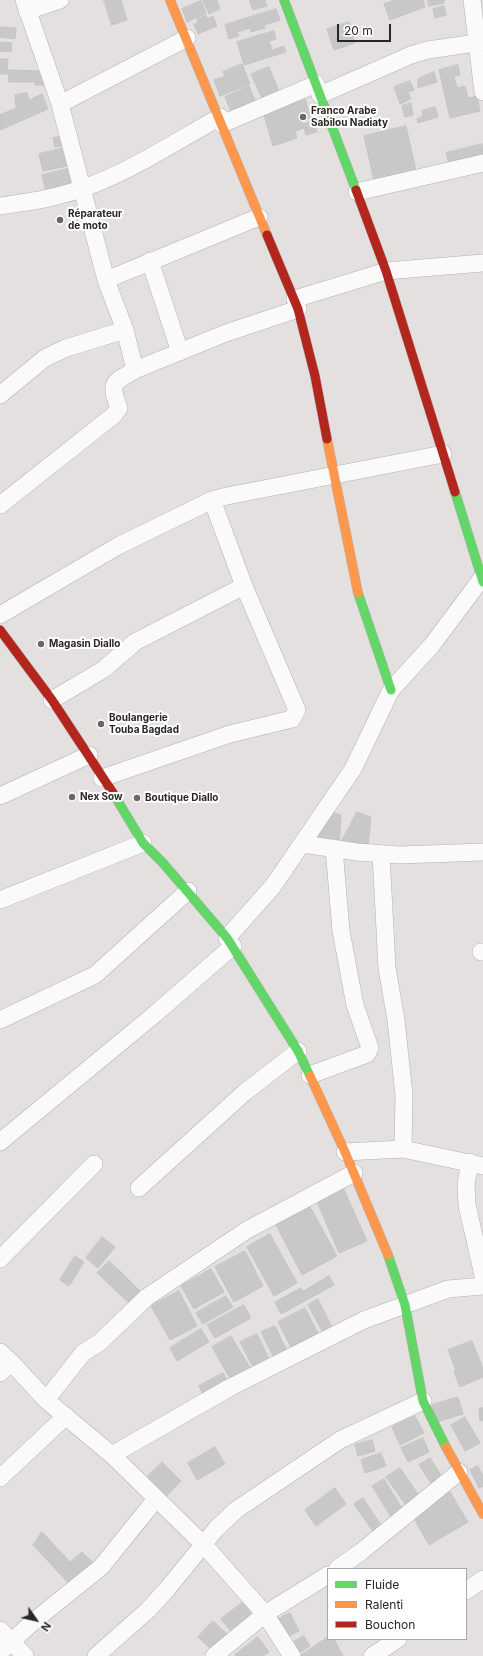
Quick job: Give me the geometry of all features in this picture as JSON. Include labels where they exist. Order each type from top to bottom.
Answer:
[{"type":"street","points":[[60,0],[25,6],[60,104],[106,280],[125,330],[135,370]]},
{"type":"street","points":[[0,1142],[155,1014],[230,942],[303,844],[353,769],[391,690],[432,645],[482,580],[478,550],[444,454],[386,271],[284,0]]},
{"type":"street","points":[[472,0],[480,42],[483,92]]},
{"type":"street","points":[[172,1],[259,217],[296,304],[315,376],[358,592],[391,690]]},
{"type":"street","points":[[60,104],[187,38]]},
{"type":"street","points":[[0,206],[58,196],[82,188],[119,173],[221,120],[318,89],[411,55],[428,50],[480,42]]},
{"type":"street","points":[[357,192],[483,163]]},
{"type":"street","points":[[106,280],[259,217]]},
{"type":"street","points":[[150,261],[180,352]]},
{"type":"street","points":[[0,505],[114,415],[119,408],[113,392],[116,381],[135,370],[296,304],[386,271],[483,263]]},
{"type":"street","points":[[0,395],[46,358],[66,348],[125,330]]},
{"type":"street","points":[[0,615],[118,546],[212,500],[444,454]]},
{"type":"street","points":[[102,778],[230,734],[292,719],[295,715],[296,710],[244,586],[212,500]]},
{"type":"street","points":[[52,700],[104,668],[135,642],[244,586]]},
{"type":"street","points":[[0,630],[52,700],[89,755],[143,843],[188,891],[230,942],[298,1051],[345,1152],[395,1273],[405,1305],[423,1401],[459,1472],[483,1514]]},
{"type":"street","points":[[0,796],[89,755]]},
{"type":"street","points":[[0,900],[143,843]]},
{"type":"street","points":[[303,844],[381,854],[433,855],[483,852]]},
{"type":"street","points":[[310,1075],[367,1054],[370,1048],[355,1005],[341,931],[334,848]]},
{"type":"street","points":[[381,854],[387,968],[396,1020],[404,1095],[403,1149]]},
{"type":"street","points":[[0,1020],[95,975],[188,891]]},
{"type":"street","points":[[139,1188],[244,1093],[298,1051]]},
{"type":"street","points":[[345,1152],[403,1149],[476,1164],[466,1184],[467,1205],[483,1275]]},
{"type":"street","points":[[0,1258],[94,1164]]},
{"type":"street","points":[[46,1400],[83,1352],[100,1342],[147,1297],[247,1230],[354,1173]]},
{"type":"street","points":[[112,1455],[154,1430],[264,1370],[364,1320],[448,1289],[483,1286]]},
{"type":"street","points":[[4,1362],[46,1400],[112,1455],[204,1545],[265,1614],[292,1656]]},
{"type":"street","points":[[96,1656],[148,1610],[216,1529],[236,1510],[340,1440],[423,1401]]},
{"type":"street","points":[[0,1478],[66,1416]]},
{"type":"street","points":[[338,1568],[459,1472]]},
{"type":"street","points":[[25,1656],[4,1641],[101,1567],[156,1499]]},
{"type":"street","points":[[214,1656],[265,1614],[327,1576]]},
{"type":"street","points":[[467,1590],[483,1579]]},
{"type":"street","points":[[372,1656],[396,1640]]},
{"type":"building","points":[[104,0],[121,0],[127,20],[112,25]]},
{"type":"building","points":[[217,0],[220,9],[209,14],[203,1]]},
{"type":"building","points":[[250,0],[265,0],[267,6],[253,10]]},
{"type":"building","points":[[395,0],[423,0],[425,7],[390,20],[384,4]]},
{"type":"building","points":[[428,0],[444,0],[444,3],[429,6]]},
{"type":"building","points":[[201,1],[206,13],[187,22],[182,9]]},
{"type":"building","points":[[444,6],[446,15],[435,18],[433,9]]},
{"type":"building","points":[[276,9],[280,20],[264,25],[265,28],[251,32],[250,28],[237,32],[239,36],[229,39],[225,25]]},
{"type":"building","points":[[206,15],[207,19],[213,16],[217,26],[198,34],[194,24],[198,23],[197,19]]},
{"type":"building","points":[[349,22],[355,43],[334,50],[327,29]]},
{"type":"building","points":[[0,27],[16,28],[15,39],[0,37]]},
{"type":"building","points":[[274,31],[276,39],[269,41],[272,50],[284,46],[286,52],[244,65],[237,42]]},
{"type":"building","points":[[0,42],[12,43],[11,52],[0,51]]},
{"type":"building","points":[[0,59],[8,59],[7,74],[0,74]]},
{"type":"building","points":[[242,64],[250,84],[220,96],[214,80],[225,76],[223,72]]},
{"type":"building","points":[[458,65],[460,75],[454,76],[457,88],[465,86],[468,98],[477,96],[480,111],[450,118],[439,70]]},
{"type":"building","points":[[269,67],[280,94],[263,101],[251,74]]},
{"type":"building","points":[[9,70],[45,71],[44,85],[35,85],[35,82],[9,82]]},
{"type":"building","points":[[434,72],[437,82],[418,88],[418,79]]},
{"type":"building","points":[[410,81],[414,90],[408,92],[411,99],[400,104],[394,87]]},
{"type":"building","points":[[249,86],[258,107],[231,112],[225,97]]},
{"type":"building","points":[[27,93],[29,100],[42,94],[48,109],[0,130],[0,115],[16,108],[15,95]]},
{"type":"building","points":[[305,99],[311,118],[302,120],[303,124],[313,121],[317,132],[306,135],[304,128],[295,131],[297,138],[273,146],[263,112]]},
{"type":"building","points":[[411,103],[413,115],[405,117],[402,106]]},
{"type":"building","points":[[435,107],[438,117],[418,123],[417,119],[423,116],[422,111]]},
{"type":"building","points":[[406,126],[417,175],[375,185],[364,136]]},
{"type":"building","points":[[64,136],[67,145],[55,147],[53,138]]},
{"type":"building","points":[[482,144],[483,160],[450,168],[446,153]]},
{"type":"building","points":[[68,147],[72,165],[43,171],[39,154]]},
{"type":"building","points":[[72,168],[76,186],[46,193],[42,175]]},
{"type":"building","points":[[328,811],[341,815],[339,847],[312,842]]},
{"type":"building","points":[[357,812],[371,817],[368,848],[341,843]]},
{"type":"building","points":[[342,1185],[367,1241],[339,1253],[315,1197]]},
{"type":"building","points":[[308,1203],[337,1256],[302,1275],[274,1221]]},
{"type":"building","points":[[270,1234],[297,1283],[274,1296],[247,1247]]},
{"type":"building","points":[[102,1237],[115,1247],[98,1268],[86,1258]]},
{"type":"building","points":[[245,1251],[263,1286],[234,1302],[215,1267]]},
{"type":"building","points":[[75,1256],[84,1262],[69,1286],[60,1280]]},
{"type":"building","points":[[109,1261],[121,1272],[109,1284],[97,1273]]},
{"type":"building","points":[[211,1269],[224,1292],[194,1309],[181,1286]]},
{"type":"building","points":[[121,1272],[142,1293],[131,1305],[109,1284]]},
{"type":"building","points":[[329,1276],[334,1285],[281,1314],[275,1302],[301,1288],[303,1291]]},
{"type":"building","points":[[179,1291],[197,1326],[170,1340],[151,1306]]},
{"type":"building","points":[[226,1296],[233,1307],[203,1324],[196,1313]]},
{"type":"building","points":[[318,1299],[334,1331],[325,1336],[308,1305]]},
{"type":"building","points":[[244,1305],[251,1318],[215,1338],[207,1325]]},
{"type":"building","points":[[305,1308],[321,1339],[294,1353],[278,1322]]},
{"type":"building","points":[[275,1326],[288,1353],[275,1360],[261,1332]]},
{"type":"building","points":[[201,1329],[209,1342],[177,1361],[170,1348]]},
{"type":"building","points":[[257,1334],[270,1361],[254,1369],[240,1342]]},
{"type":"building","points":[[231,1336],[252,1371],[232,1382],[212,1347]]},
{"type":"building","points":[[472,1341],[480,1361],[456,1371],[448,1350]]},
{"type":"building","points":[[480,1361],[483,1369],[483,1377],[460,1387],[454,1372]]},
{"type":"building","points":[[223,1373],[230,1386],[205,1399],[199,1386]]},
{"type":"building","points":[[458,1397],[463,1414],[437,1422],[432,1405]]},
{"type":"building","points":[[483,1408],[483,1420],[480,1421],[479,1409]]},
{"type":"building","points":[[415,1416],[424,1433],[400,1445],[392,1427]]},
{"type":"building","points":[[465,1417],[480,1443],[465,1451],[451,1425]]},
{"type":"building","points":[[423,1438],[429,1452],[408,1462],[401,1448]]},
{"type":"building","points":[[372,1440],[375,1451],[358,1456],[355,1445]]},
{"type":"building","points":[[215,1447],[225,1464],[197,1480],[188,1463]]},
{"type":"building","points":[[381,1453],[386,1466],[365,1473],[361,1460]]},
{"type":"building","points":[[430,1458],[443,1478],[432,1485],[419,1465]]},
{"type":"building","points":[[162,1462],[181,1481],[162,1501],[142,1482]]},
{"type":"building","points":[[478,1466],[483,1476],[483,1486],[479,1488],[470,1470]]},
{"type":"building","points":[[400,1468],[420,1497],[407,1507],[386,1477]]},
{"type":"building","points":[[384,1479],[403,1510],[391,1517],[372,1486]]},
{"type":"building","points":[[335,1488],[346,1504],[316,1526],[305,1510]]},
{"type":"building","points":[[450,1492],[468,1522],[429,1545],[412,1515]]},
{"type":"building","points":[[363,1498],[383,1528],[374,1533],[354,1504]]},
{"type":"building","points":[[42,1532],[70,1562],[82,1552],[97,1566],[73,1588],[33,1545]]},
{"type":"building","points":[[243,1602],[253,1616],[233,1634],[221,1619]]},
{"type":"building","points":[[290,1613],[299,1631],[287,1637],[278,1619]]},
{"type":"building","points":[[213,1621],[230,1637],[215,1653],[198,1637]]},
{"type":"building","points":[[304,1636],[310,1646],[299,1653],[292,1643]]},
{"type":"building","points":[[258,1637],[269,1652],[263,1656],[235,1655]]},
{"type":"building","points":[[327,1638],[327,1640],[335,1640],[343,1656],[300,1656]]},
{"type":"traffic: fast","points":[[284,0],[356,190]]},
{"type":"traffic: fast","points":[[455,492],[483,582]]},
{"type":"traffic: fast","points":[[358,593],[391,690]]},
{"type":"traffic: fast","points":[[113,793],[143,843],[163,863],[227,938],[298,1051],[310,1076]]},
{"type":"traffic: fast","points":[[388,1255],[405,1305],[423,1401],[446,1447]]},
{"type":"traffic: slow","points":[[170,0],[267,235]]},
{"type":"traffic: slow","points":[[327,439],[358,593]]},
{"type":"traffic: slow","points":[[310,1076],[345,1152],[388,1255]]},
{"type":"traffic: slow","points":[[446,1447],[483,1514]]},
{"type":"traffic: jam","points":[[356,190],[386,271],[455,492]]},
{"type":"traffic: jam","points":[[267,235],[298,309],[315,376],[327,439]]},
{"type":"traffic: jam","points":[[0,630],[52,700],[113,793]]},
{"type":"place","name":"Franco Arabe Sabilou Nadiaty","points":[[303,117]]},
{"type":"place","name":"Réparateur de moto","points":[[60,220]]},
{"type":"place","name":"Magasin Diallo","points":[[41,644]]},
{"type":"place","name":"Boulangerie Touba Bagdad","points":[[101,724]]},
{"type":"place","name":"Nex Sow","points":[[72,797]]},
{"type":"place","name":"Boutique Diallo","points":[[137,798]]}]
